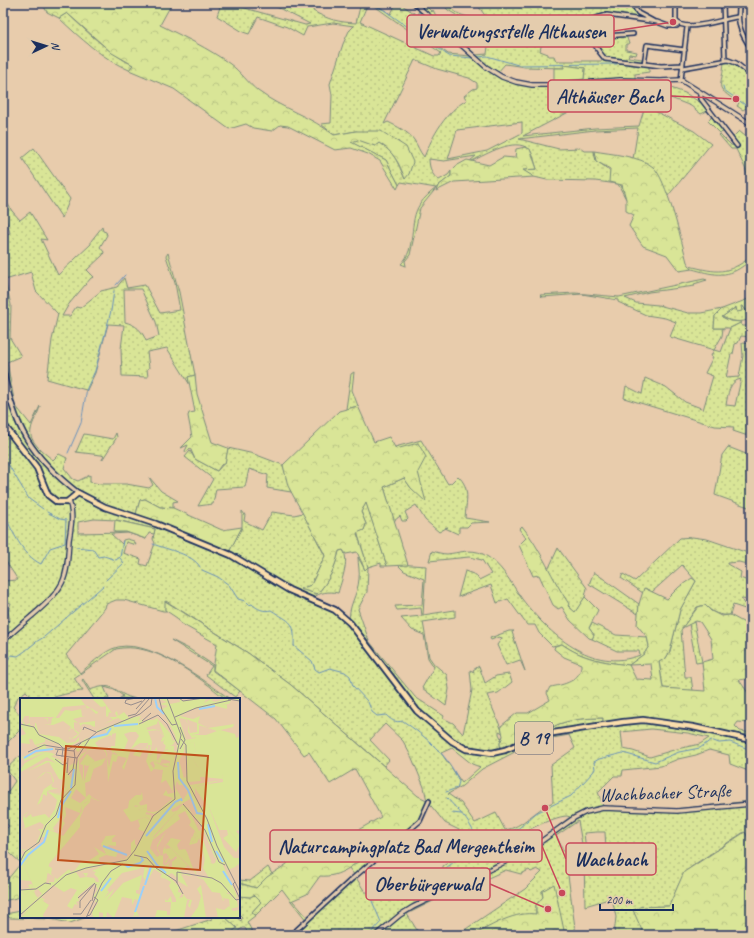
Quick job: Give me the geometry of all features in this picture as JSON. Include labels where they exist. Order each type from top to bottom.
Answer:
[{"type":"main road","points":[[3,369],[12,407],[24,436],[45,464],[72,491],[71,500]]},
{"type":"main road","points":[[3,424],[37,468],[48,496],[58,502],[71,500],[78,493],[67,485]]},
{"type":"main road","name":"B 19","points":[[78,493],[105,507],[156,524],[232,555],[289,590],[335,610],[350,623],[417,711],[452,741],[466,749],[492,753],[547,734],[643,720],[693,726],[751,740]]},
{"type":"street","points":[[414,3],[486,67],[502,77],[532,85],[620,80],[681,80],[751,124]]},
{"type":"street","points":[[632,3],[638,13],[668,26],[677,26],[678,24],[687,27],[737,17]]},
{"type":"street","points":[[676,3],[676,21],[678,24]]},
{"type":"street","points":[[723,3],[725,60]]},
{"type":"street","points":[[740,3],[737,17],[741,31],[751,48]]},
{"type":"street","points":[[657,22],[607,15],[566,27],[582,30],[591,37],[605,59],[661,66],[683,67],[725,60],[736,63],[751,75]]},
{"type":"street","points":[[681,80],[687,27]]},
{"type":"street","points":[[591,37],[633,34]]},
{"type":"street","points":[[644,64],[647,46],[685,50]]},
{"type":"street","points":[[701,93],[701,99],[737,146]]},
{"type":"street","points":[[3,642],[51,598],[62,583],[72,519],[71,500]]},
{"type":"street","points":[[291,935],[352,879],[420,822],[429,801]]},
{"type":"street","name":"Wachbacher Straße","points":[[376,935],[408,910],[510,860],[536,845],[574,818],[586,812],[603,808],[677,811],[751,804]]},
{"type":"green space","points":[[42,3],[172,3],[160,25],[222,58],[234,67],[258,91],[277,103],[316,123],[334,135],[356,131],[381,131],[406,147],[413,162],[409,174],[405,179],[395,158],[389,150],[379,143],[375,146],[358,140],[351,142],[386,160],[399,185],[397,189],[380,161],[368,154],[351,148],[335,150],[288,126],[280,125],[272,131],[253,128],[246,124],[229,129],[174,89],[129,70],[133,65],[112,53],[67,13],[59,18],[47,12]]},
{"type":"green space","points":[[214,3],[227,3],[305,25],[310,24],[269,3],[315,3],[313,11],[319,14],[334,20],[356,23],[361,3],[368,3],[360,22],[434,56],[439,56],[441,53],[370,3],[373,3],[391,14],[396,3],[399,3],[417,15],[420,8],[414,3],[423,3],[432,12],[433,10],[436,16],[476,55],[487,54],[489,39],[457,20],[461,18],[448,10],[442,3],[450,3],[454,11],[462,15],[480,19],[480,22],[491,26],[490,24],[496,23],[489,21],[476,3],[498,3],[530,8],[529,3],[632,3],[638,13],[647,21],[607,15],[571,24],[570,28],[575,27],[557,44],[553,41],[542,42],[540,51],[548,54],[548,56],[554,56],[556,61],[601,61],[605,60],[591,37],[626,35],[629,44],[626,44],[626,50],[637,52],[636,55],[629,54],[628,57],[642,59],[644,64],[649,64],[649,72],[635,74],[635,78],[660,81],[657,83],[685,93],[709,108],[729,137],[723,132],[720,133],[708,121],[712,117],[707,111],[701,114],[691,106],[663,95],[647,93],[638,96],[609,97],[586,103],[523,136],[595,128],[639,126],[645,106],[694,131],[711,144],[667,197],[662,184],[655,173],[645,164],[633,159],[638,128],[595,130],[519,139],[559,149],[580,148],[584,151],[594,151],[596,161],[616,177],[622,187],[626,199],[618,184],[595,181],[547,180],[534,177],[522,170],[537,169],[533,155],[529,149],[523,146],[516,145],[500,148],[472,161],[470,161],[476,156],[444,161],[429,159],[431,171],[439,180],[448,175],[451,171],[451,176],[438,186],[420,208],[410,255],[405,261],[406,266],[401,264],[409,251],[416,211],[423,200],[436,188],[401,182],[399,185],[386,160],[350,142],[358,139],[375,146],[379,143],[385,147],[398,163],[405,179],[399,142],[356,131],[334,135],[321,124],[331,123],[332,95],[330,84],[343,44],[349,31],[354,26],[333,23],[307,27],[303,36],[287,27],[258,17],[249,34],[217,16],[220,7]],"holes":[[[422,10],[469,52],[470,56],[448,54],[414,28]],[[415,60],[437,69],[469,78],[477,83],[477,88],[473,89],[464,96],[467,100],[453,110],[441,124],[424,157],[409,134],[388,122],[384,124]],[[505,64],[525,67],[564,68],[564,65],[585,68],[584,79],[550,83],[518,81],[498,72]],[[522,122],[522,133],[487,151],[448,159],[457,130]]]},
{"type":"green space","points":[[67,13],[107,48],[133,65],[129,70],[101,54],[59,18]]},
{"type":"green space","points":[[724,60],[731,61],[751,75],[751,111],[746,108],[743,110],[737,106],[739,103],[722,89],[721,82]]},
{"type":"green space","points":[[564,65],[585,68],[584,79],[554,82],[554,68],[564,68]]},
{"type":"green space","points":[[739,131],[751,141],[751,188],[745,168],[736,149],[731,149],[719,135],[720,134],[731,145],[738,147],[732,138]]},
{"type":"green space","points":[[525,147],[530,149],[537,169],[523,170],[534,177],[454,182],[436,191],[438,186],[451,176],[451,171],[456,166],[467,160],[489,165],[503,157],[515,158],[516,149]]},
{"type":"green space","points":[[34,148],[70,199],[62,218],[22,158]]},
{"type":"green space","points":[[594,151],[617,154],[641,160],[648,163],[658,173],[668,196],[687,262],[692,269],[679,271],[667,255],[643,246],[629,226],[634,215],[626,211],[626,199],[622,185],[609,182],[610,169],[596,161]]},
{"type":"green space","points":[[3,196],[12,211],[20,220],[30,212],[47,240],[41,239],[58,275],[91,244],[91,241],[102,227],[103,231],[106,232],[107,235],[100,247],[104,252],[103,255],[87,270],[94,277],[91,278],[69,304],[62,316],[70,316],[76,307],[80,308],[101,291],[117,287],[124,278],[127,288],[145,285],[160,313],[180,310],[175,283],[166,256],[168,253],[179,292],[195,375],[188,377],[190,385],[167,348],[147,352],[149,368],[147,369],[148,377],[122,376],[121,349],[124,325],[108,324],[95,373],[86,392],[86,390],[47,379],[52,340],[58,314],[36,291],[31,272],[5,280],[11,305],[10,338],[21,356],[7,362],[15,405],[31,425],[40,406],[32,427],[32,439],[38,447],[53,460],[59,454],[67,458],[64,468],[73,479],[78,481],[90,475],[90,482],[100,484],[126,484],[149,488],[153,485],[149,477],[161,491],[178,501],[173,502],[173,508],[160,507],[145,499],[140,500],[136,514],[129,514],[232,555],[230,550],[242,527],[242,511],[245,515],[244,521],[262,530],[272,512],[294,515],[303,513],[325,556],[311,585],[301,589],[317,594],[331,574],[339,551],[343,550],[346,560],[338,593],[325,592],[313,598],[350,622],[349,617],[351,606],[357,590],[359,579],[358,557],[365,570],[366,561],[357,532],[364,530],[366,524],[361,512],[366,502],[387,566],[381,566],[381,563],[368,567],[367,592],[358,609],[369,641],[415,697],[444,716],[443,718],[453,723],[463,734],[472,690],[470,670],[474,672],[473,670],[479,666],[485,683],[496,676],[509,674],[512,682],[498,693],[487,695],[503,733],[499,731],[501,738],[503,736],[500,743],[501,751],[564,722],[592,718],[603,718],[603,723],[626,719],[649,718],[751,741],[751,772],[730,764],[729,755],[709,750],[678,759],[661,766],[623,770],[622,776],[614,776],[598,792],[603,806],[597,807],[598,809],[612,808],[611,806],[665,810],[751,801],[751,844],[744,832],[695,864],[684,873],[669,906],[640,907],[644,935],[614,935],[616,917],[612,898],[585,906],[584,855],[578,821],[556,836],[565,853],[576,935],[564,935],[553,886],[542,891],[543,897],[536,905],[536,914],[482,929],[475,935],[457,935],[525,889],[542,872],[537,869],[531,872],[529,870],[521,874],[506,870],[488,878],[485,877],[407,914],[420,935],[291,935],[307,921],[291,901],[292,900],[309,919],[355,876],[365,892],[382,893],[427,880],[443,868],[443,866],[465,852],[462,848],[466,843],[461,831],[445,823],[427,801],[424,787],[403,741],[385,724],[370,740],[389,760],[384,766],[291,685],[248,653],[166,601],[166,611],[163,611],[124,600],[116,600],[106,604],[105,608],[66,655],[80,673],[108,651],[125,646],[140,648],[157,653],[174,662],[152,652],[140,649],[116,649],[74,678],[83,691],[51,698],[33,698],[26,691],[18,697],[13,707],[20,715],[20,730],[3,747],[3,619],[10,621],[8,611],[11,603],[3,601],[3,581],[18,580],[3,557],[3,236],[10,233],[3,209]],"holes":[[[124,289],[141,289],[156,322],[159,336],[146,341],[138,328],[125,322]],[[94,519],[117,520],[155,529],[153,539],[155,543],[147,566],[140,564],[141,559],[123,553],[126,542],[136,545],[134,541],[127,539],[123,540],[122,544],[111,534],[128,533],[146,539],[126,532],[78,533],[78,522]],[[651,729],[688,733],[709,738],[700,744],[650,757],[623,749],[621,732]],[[569,735],[575,748],[551,765],[553,802],[511,829],[505,830],[496,813],[475,823],[461,803],[448,794],[462,786],[482,769],[536,741]],[[452,748],[472,764],[480,767],[462,783],[441,753]],[[560,817],[570,817],[530,845],[503,857],[500,850],[512,840],[531,828]],[[605,832],[606,849],[602,850],[602,853],[595,854],[594,850],[586,851],[584,833]]]},
{"type":"green space","points":[[751,257],[749,262],[731,273],[712,274],[692,269],[689,266],[707,270],[722,271],[735,267]]},
{"type":"green space","points":[[704,279],[707,280],[694,284],[695,286],[649,292],[625,298],[636,303],[658,305],[688,313],[701,313],[722,309],[715,316],[714,328],[723,328],[722,336],[714,350],[670,337],[676,322],[665,318],[646,315],[618,302],[618,300],[582,294],[542,297],[540,295],[575,293],[619,297]]},
{"type":"green space","points":[[751,298],[751,302],[748,303],[751,313],[747,312],[743,306],[741,306],[742,311],[737,312],[736,307],[722,317],[730,321],[742,322],[730,328],[714,328],[715,316],[722,309]]},
{"type":"green space","points":[[743,306],[747,312],[751,313],[751,319],[736,321],[722,317],[733,309]]},
{"type":"green space","points":[[740,323],[742,326],[751,326],[751,337],[741,336],[738,343],[735,344],[733,354],[731,354],[726,378],[739,377],[743,356],[742,343],[751,344],[751,437],[733,431],[734,427],[715,426],[624,398],[626,386],[642,394],[645,378],[666,387],[685,402],[703,410],[713,376],[705,373],[713,357],[711,356],[714,350],[721,352],[730,328]],"holes":[[[741,379],[735,406],[726,405],[732,385],[734,382]]]},
{"type":"green space","points":[[354,372],[352,390],[358,406],[346,409],[351,374]]},
{"type":"green space","points":[[195,375],[197,394],[212,442],[228,448],[225,464],[221,465],[217,471],[195,459],[190,448],[186,453],[185,451],[188,445],[181,448],[192,437],[188,416],[189,413],[195,412],[188,377]]},
{"type":"green space","points":[[358,406],[374,442],[389,437],[396,449],[418,443],[426,457],[418,472],[426,502],[411,488],[404,478],[384,487],[408,565],[387,566],[366,503],[361,512],[366,524],[364,530],[357,533],[368,567],[365,570],[357,552],[346,554],[343,550],[339,551],[331,574],[317,594],[300,589],[311,585],[325,556],[288,486],[283,465],[339,411]]},
{"type":"green space","points":[[116,433],[117,437],[102,460],[104,456],[101,455],[76,452],[84,434],[113,439]]},
{"type":"green space","points":[[421,440],[448,484],[458,476],[465,485],[467,501],[465,518],[490,522],[471,523],[467,527],[459,527],[458,534],[446,528],[439,532],[425,520],[416,505],[405,512],[408,519],[406,521],[402,521],[400,516],[394,521],[384,487],[404,478],[411,488],[421,490],[418,472],[395,447]]},
{"type":"green space","points":[[728,447],[746,454],[751,459],[751,508],[715,495],[722,455]]},
{"type":"green space","points":[[228,448],[254,454],[283,465],[291,492],[267,488],[268,475],[249,469],[245,487],[216,489],[213,504],[198,506],[213,479],[185,457],[190,451],[195,459],[217,471],[225,462]]},
{"type":"green space","points":[[145,499],[160,507],[173,508],[222,530],[242,527],[230,550],[231,554],[160,526],[136,514],[140,500]]},
{"type":"green space","points":[[115,520],[155,529],[154,534],[149,533],[146,539],[126,532],[114,532]]},
{"type":"green space","points":[[522,526],[541,554],[569,604],[568,606],[575,612],[585,597],[598,610],[589,628],[594,635],[592,639],[589,638],[570,620],[562,607],[558,609],[553,605],[539,575],[533,576],[519,545],[526,538],[519,529]]},
{"type":"green space","points":[[692,537],[707,539],[751,554],[750,565],[739,562],[727,564],[741,572],[740,578],[751,582],[751,600],[741,599],[744,604],[751,607],[751,611],[733,605],[730,615],[723,615],[714,612],[705,605],[697,607],[681,630],[685,677],[691,677],[693,691],[663,688],[659,661],[666,658],[670,651],[680,610],[696,581],[682,565],[652,592],[645,588],[643,593],[621,578],[623,574],[635,581],[680,538]]},
{"type":"green space","points":[[558,548],[587,588],[585,597],[575,613],[568,605],[548,570]]},
{"type":"green space","points":[[432,551],[447,554],[474,551],[483,554],[500,568],[510,580],[522,599],[545,625],[573,647],[589,655],[605,659],[622,659],[640,655],[639,651],[617,651],[592,639],[594,635],[589,628],[592,623],[616,635],[647,637],[649,646],[644,654],[629,665],[602,661],[586,656],[562,644],[552,646],[539,633],[535,625],[527,625],[508,599],[497,603],[491,585],[458,597],[465,571],[476,575],[479,580],[491,574],[482,560],[469,557],[429,561]]},
{"type":"green space","points":[[397,564],[426,566],[423,615],[455,610],[455,617],[423,622],[429,657],[434,664],[447,675],[449,689],[446,706],[422,688],[434,667],[428,658],[424,635],[412,630],[401,618],[422,616],[421,608],[397,610],[395,606],[422,605],[424,579],[404,571]]},
{"type":"green space","points":[[594,572],[639,604],[638,614],[589,584]]},
{"type":"green space","points":[[692,578],[696,581],[680,610],[670,651],[666,658],[659,662],[663,688],[705,691],[702,662],[713,659],[711,639],[700,622],[696,621],[682,628],[698,607],[705,605],[711,611],[721,616],[730,615],[750,626],[751,678],[739,680],[751,697],[751,723],[738,722],[735,726],[740,731],[751,733],[751,738],[649,718],[626,719],[603,723],[603,718],[592,718],[564,722],[501,751],[500,743],[503,736],[501,726],[517,713],[528,713],[550,700],[547,693],[550,687],[571,681],[578,674],[581,664],[564,657],[554,649],[555,646],[562,644],[586,656],[602,661],[629,665],[644,654],[649,646],[647,637],[637,625],[639,604],[644,588],[667,599],[679,587]],"holes":[[[651,664],[653,680],[636,679],[629,665]]]},
{"type":"green space","points":[[165,601],[248,653],[291,685],[418,796],[429,801],[420,821],[405,835],[391,836],[389,834],[369,848],[370,852],[347,869],[334,875],[320,876],[307,894],[291,901],[282,889],[256,915],[251,913],[261,902],[254,895],[250,897],[240,896],[240,883],[256,888],[267,877],[287,864],[291,849],[305,850],[308,857],[314,861],[351,834],[381,817],[355,769],[330,784],[309,752],[304,755],[276,719],[213,670],[217,644],[180,623],[177,618],[165,610]]},
{"type":"green space","points":[[694,622],[702,662],[696,663],[689,624]]},
{"type":"green space","points":[[509,631],[514,631],[512,632],[525,671],[520,660],[506,665],[497,645],[502,638],[499,637],[491,640],[490,638]]},
{"type":"green space","points":[[171,640],[189,649],[213,665],[213,671],[240,691],[235,697],[206,675],[212,666]]},
{"type":"green space","points":[[178,664],[206,681],[229,698]]},
{"type":"green space","points":[[83,679],[90,690],[105,686],[110,687],[132,698],[120,698],[123,696],[115,690],[104,687],[109,698],[93,698],[82,680]]},
{"type":"green space","points":[[20,756],[20,862],[3,847],[3,832],[9,826],[3,821],[3,799],[15,781],[7,770],[3,771],[3,762],[8,767]]},
{"type":"green space","points":[[745,832],[751,844],[751,935],[644,935],[633,910],[640,907],[669,906],[684,872]]},
{"type":"green space","points":[[390,833],[405,835],[355,876],[349,868],[370,853],[369,848]]},
{"type":"green space","points":[[20,864],[20,897],[3,901],[3,885]]},
{"type":"green space","points":[[268,867],[272,874],[256,888],[240,883],[240,880],[250,881]]},
{"type":"green space","points":[[554,884],[565,935],[475,935],[496,923],[512,917],[536,914],[536,905],[543,897],[542,891]]},
{"type":"green space","points":[[254,895],[261,902],[251,913],[256,915],[247,922],[254,935],[249,935],[245,928],[242,928],[236,933],[227,935],[237,928],[226,918],[237,918],[241,921],[240,896],[250,897]]},
{"type":"green space","points":[[20,911],[20,918],[84,918],[70,923],[50,919],[10,918],[5,914]]},
{"type":"green space","points":[[212,918],[226,918],[237,928],[223,935],[215,935],[208,932],[206,935],[163,935]]},
{"type":"green space","points":[[157,933],[163,935],[147,935]]},
{"type":"waterway","points":[[370,3],[384,10],[449,56],[473,58]]},
{"type":"waterway","points":[[412,30],[420,11]]},
{"type":"waterway","points":[[478,57],[487,56],[518,65],[617,64]]},
{"type":"waterway","points":[[723,86],[724,90],[751,109]]},
{"type":"waterway","points":[[116,285],[125,275]]},
{"type":"waterway","points":[[68,453],[81,423],[87,388],[95,371],[111,311],[114,291]]},
{"type":"waterway","points":[[3,454],[6,459]]},
{"type":"waterway","points":[[8,464],[29,499],[43,509]]},
{"type":"waterway","points":[[3,512],[18,541],[28,555],[41,564],[50,548],[65,543],[66,520],[60,519],[47,512]]},
{"type":"waterway","points":[[76,547],[93,549],[98,557],[104,556],[116,560],[120,557],[123,541]]},
{"type":"waterway","points":[[153,544],[180,553],[192,559],[200,567]]},
{"type":"waterway","points":[[106,580],[124,563],[120,558]]},
{"type":"waterway","points":[[202,570],[218,577],[229,585],[238,599],[245,601],[249,605],[252,604],[261,610],[271,610],[287,620],[294,631],[294,646],[312,661],[315,669],[319,672],[330,668],[345,672],[350,676],[353,686],[368,702],[372,712],[377,716],[386,715],[393,721],[403,721],[428,740],[450,764],[459,782],[457,788],[446,792]]},
{"type":"waterway","points":[[3,667],[11,655],[18,656],[44,637],[103,586]]},
{"type":"waterway","points":[[369,935],[381,922],[372,901],[373,896],[385,895],[402,888],[416,886],[435,876],[465,854],[470,840],[475,836],[512,831],[519,828],[536,813],[571,796],[593,772],[595,769],[594,762],[599,759],[623,753],[655,762],[679,752],[700,748],[711,740],[719,743],[730,742],[751,750]]},
{"type":"waterway","points":[[447,798],[466,820],[475,835]]},
{"type":"waterway","points":[[452,813],[461,814]]},
{"type":"place","name":"Verwaltungsstelle Althausen","points":[[673,22]]},
{"type":"place","name":"Althäuser Bach","points":[[736,99]]},
{"type":"place","name":"Wachbach","points":[[545,808]]},
{"type":"place","name":"Naturcampingplatz Bad Mergentheim","points":[[562,893]]},
{"type":"place","name":"Oberbürgerwald","points":[[548,909]]}]
